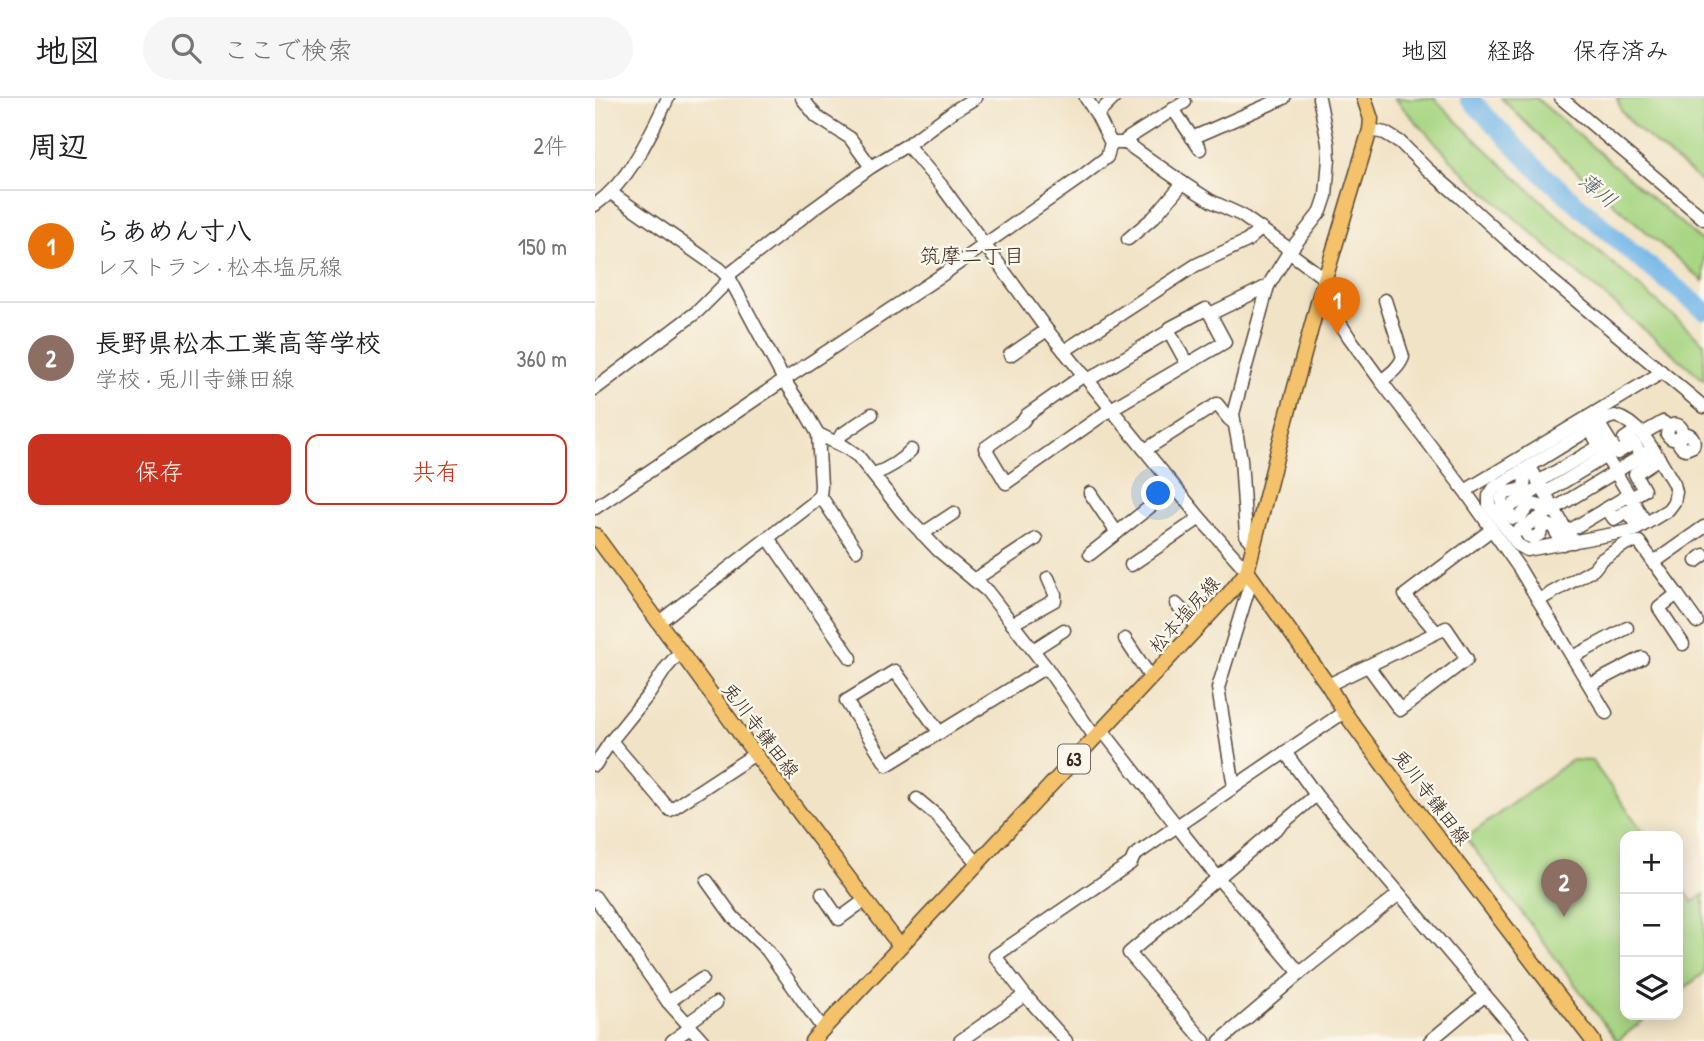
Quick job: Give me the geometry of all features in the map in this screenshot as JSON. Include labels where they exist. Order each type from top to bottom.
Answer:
[{"type":"main road","name":"松本塩尻線","points":[[812,1041],[1250,575],[1254,544],[1319,299],[1370,130],[1371,118],[1364,98]]},
{"type":"main road","name":"兎川寺鎌田線","points":[[595,534],[755,754],[900,946]]},
{"type":"main road","name":"兎川寺鎌田線","points":[[1250,575],[1344,712],[1413,806],[1593,1041]]},
{"type":"street","points":[[595,205],[611,193],[642,152],[668,98]]},
{"type":"street","points":[[801,98],[817,117],[850,138],[871,167]]},
{"type":"street","points":[[595,389],[698,311],[729,278],[812,210],[975,98]]},
{"type":"street","points":[[1086,98],[1118,143]]},
{"type":"street","points":[[1097,115],[1114,98]]},
{"type":"street","points":[[1192,138],[1243,111],[1285,98]]},
{"type":"street","points":[[1254,544],[1246,535],[1241,459],[1233,414],[1268,286],[1289,252],[1321,211],[1326,196],[1328,143],[1319,98]]},
{"type":"street","points":[[1561,98],[1704,219]]},
{"type":"street","points":[[595,508],[945,273],[1090,170],[1107,157],[1118,143],[1185,102]]},
{"type":"street","points":[[1173,109],[1200,149]]},
{"type":"street","points":[[1370,130],[1385,133],[1400,142],[1427,170],[1543,273],[1704,407]]},
{"type":"street","points":[[1118,143],[1126,143],[1211,201],[1241,215],[1325,279]]},
{"type":"street","points":[[907,145],[941,185],[1047,330],[1174,488],[1250,575],[1218,688],[1234,787]]},
{"type":"street","points":[[1128,239],[1154,217],[1183,183]]},
{"type":"street","points":[[611,193],[729,278],[784,380],[818,434],[820,495],[856,550]]},
{"type":"street","points":[[1064,351],[1196,265],[1247,241],[1261,229]]},
{"type":"street","points":[[1210,314],[1268,286]]},
{"type":"street","points":[[1319,299],[1326,302],[1519,568],[1606,713]]},
{"type":"street","points":[[1381,381],[1401,363],[1403,357],[1385,300]]},
{"type":"street","points":[[1206,309],[1225,341],[1111,409],[1006,483],[985,449],[1023,421],[1027,415],[1169,331],[1206,309]]},
{"type":"street","points":[[1010,355],[1047,330]]},
{"type":"street","points":[[1169,331],[1187,364]]},
{"type":"street","points":[[1465,491],[1661,371]]},
{"type":"street","points":[[1145,450],[1217,404],[1234,423]]},
{"type":"street","points":[[837,443],[841,435],[872,414]]},
{"type":"street","points":[[1550,512],[1536,504],[1529,506],[1518,518],[1511,517],[1489,505],[1489,496],[1494,488],[1615,416],[1622,418],[1646,438],[1651,455]]},
{"type":"street","points":[[1598,425],[1621,437],[1663,422],[1669,427],[1679,425],[1682,429],[1681,437],[1688,434],[1692,436],[1694,448]]},
{"type":"street","points":[[1598,425],[1603,451],[1643,525]]},
{"type":"street","points":[[1501,512],[1511,535],[1518,545],[1527,550],[1568,539],[1635,530],[1668,510],[1674,502],[1674,484],[1651,455],[1633,443],[1617,453],[1598,425]]},
{"type":"street","points":[[818,434],[859,456],[922,534],[987,591],[1099,734],[1300,973]]},
{"type":"street","points":[[874,474],[883,471],[911,450]]},
{"type":"street","points":[[1501,512],[1603,451]]},
{"type":"street","points":[[1541,488],[1562,488],[1603,451]]},
{"type":"street","points":[[1511,535],[1616,472],[1651,455]]},
{"type":"street","points":[[1568,539],[1602,512],[1644,490],[1635,474],[1651,455]]},
{"type":"street","points":[[1525,469],[1541,488],[1550,512],[1568,539]]},
{"type":"street","points":[[1090,554],[1174,488]]},
{"type":"street","points":[[659,622],[769,539],[820,495]]},
{"type":"street","points":[[1097,497],[1117,533]]},
{"type":"street","points":[[1602,512],[1614,519],[1627,511],[1643,525]]},
{"type":"street","points":[[1601,536],[1602,512]]},
{"type":"street","points":[[922,534],[954,513]]},
{"type":"street","points":[[1139,564],[1199,518]]},
{"type":"street","points":[[1523,528],[1528,536],[1535,537],[1542,527],[1549,525],[1568,539]]},
{"type":"street","points":[[1653,563],[1704,527]]},
{"type":"street","points":[[1436,632],[1405,595],[1491,530]]},
{"type":"street","points":[[769,539],[851,658]]},
{"type":"street","points":[[974,580],[1036,539]]},
{"type":"street","points":[[1539,600],[1594,569],[1601,560],[1627,543],[1639,542],[1697,622]]},
{"type":"street","points":[[1012,624],[1055,600],[1048,578]]},
{"type":"street","points":[[1677,594],[1658,608],[1683,644]]},
{"type":"street","points":[[1176,604],[1199,627]]},
{"type":"street","points":[[1328,685],[1446,628],[1467,659],[1400,710],[1368,666]]},
{"type":"street","points":[[1573,657],[1627,628]]},
{"type":"street","points":[[1033,650],[1064,630]]},
{"type":"street","points":[[1125,639],[1151,678]]},
{"type":"street","points":[[595,765],[680,652]]},
{"type":"street","points":[[1590,685],[1642,658]]},
{"type":"street","points":[[940,733],[895,671],[846,701],[887,765],[940,733],[1046,667]]},
{"type":"street","points":[[1066,1041],[995,956],[1131,863],[1134,856],[1344,712]]},
{"type":"street","points":[[611,741],[670,810],[755,754]]},
{"type":"street","points":[[1285,752],[1315,795],[1524,1041]]},
{"type":"street","points":[[1204,1041],[1129,953],[1315,795]]},
{"type":"street","points":[[917,799],[936,815],[978,864]]},
{"type":"street","points":[[707,881],[733,917],[767,950],[823,1029]]},
{"type":"street","points":[[822,894],[839,919],[865,900]]},
{"type":"street","points":[[1220,1041],[1399,894]]},
{"type":"street","points":[[595,897],[668,1002],[703,1041]]},
{"type":"street","points":[[668,1002],[702,979]]},
{"type":"street","points":[[960,1041],[1025,995]]},
{"type":"street","points":[[1430,1041],[1484,996]]},
{"type":"street","points":[[673,1041],[716,1003]]},
{"type":"green space","points":[[1394,98],[1434,98],[1533,193],[1704,343],[1704,380],[1461,170]]},
{"type":"green space","points":[[1501,98],[1536,98],[1704,243],[1704,282],[1556,153]]},
{"type":"green space","points":[[1617,98],[1704,98],[1704,184],[1633,125],[1621,110]]},
{"type":"green space","points":[[1571,760],[1592,761],[1642,831],[1620,831],[1620,1020],[1644,1020],[1617,1041],[1466,838]]},
{"type":"green space","points":[[1683,888],[1693,902],[1704,894],[1704,973],[1683,989]]},
{"type":"waterway","name":"薄川","points":[[1469,98],[1534,166],[1631,252],[1704,310]]},
{"type":"place","name":"らあめん寸八","points":[[1337,335]]},
{"type":"place","name":"長野県松本工業高等学校","points":[[1564,917]]},
{"type":"district","name":"筑摩二丁目","points":[[972,255]]}]
